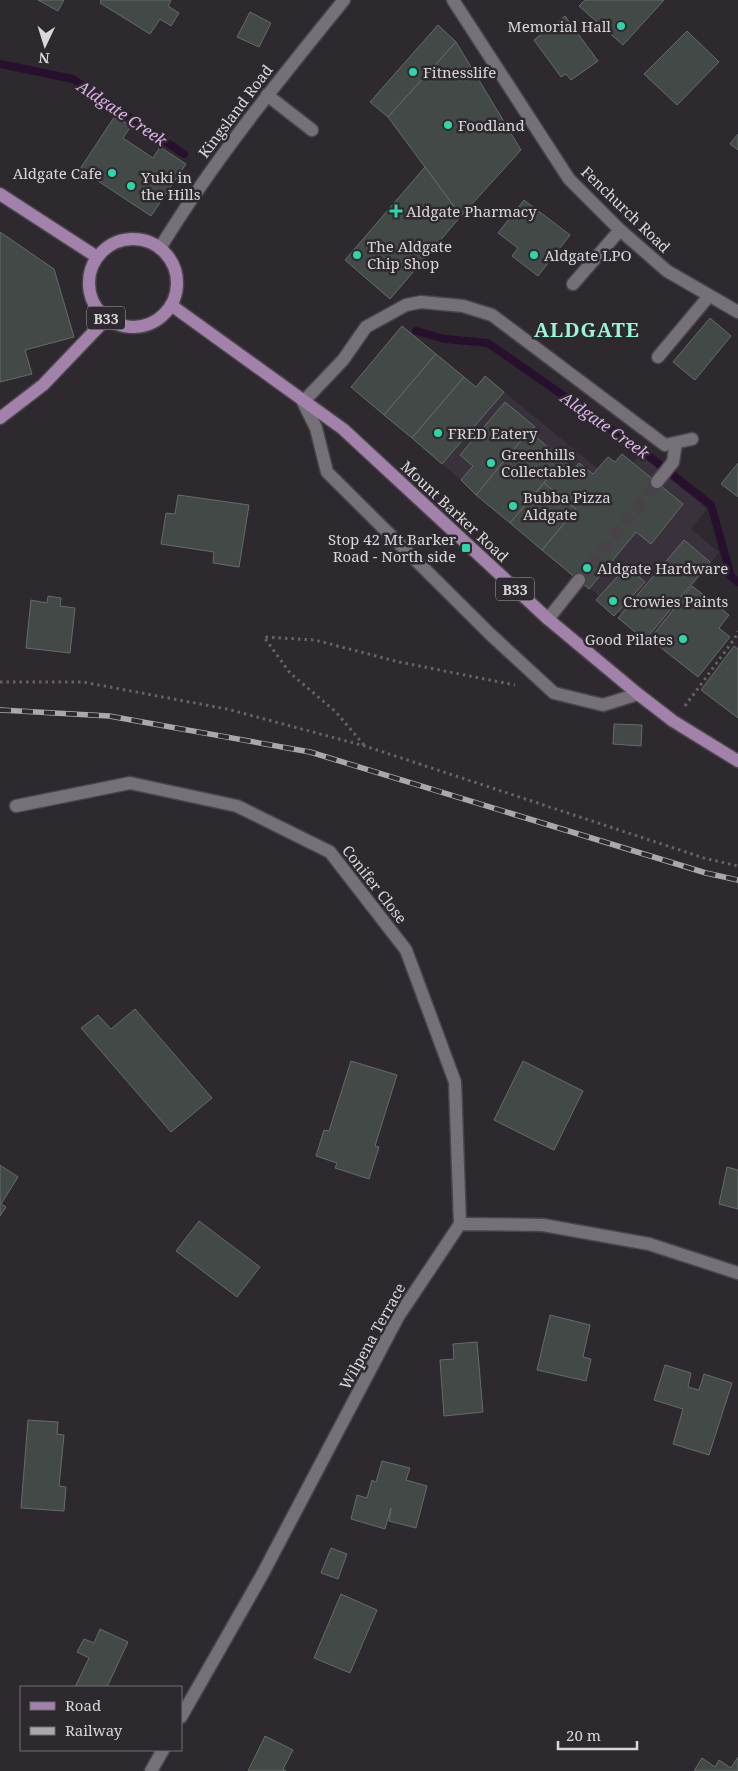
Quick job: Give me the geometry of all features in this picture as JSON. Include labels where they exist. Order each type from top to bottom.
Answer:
[{"type":"main road","points":[[0,194],[97,257],[106,247],[127,239],[139,239],[150,242],[160,248],[173,265],[176,275],[177,285],[171,305]]},
{"type":"main road","name":"B33","points":[[97,257],[90,269],[88,283],[97,309],[107,318],[120,325],[134,327],[149,324],[161,316],[171,305]]},
{"type":"main road","name":"Mount Barker Road","points":[[171,305],[343,429],[548,619],[673,721],[738,761]]},
{"type":"main road","points":[[0,418],[43,384],[107,318]]},
{"type":"street","name":"Kingsland Road","points":[[160,248],[194,193],[217,161],[267,95],[344,0]]},
{"type":"street","name":"Fenchurch Road","points":[[453,0],[569,179],[620,230],[667,271],[738,312]]},
{"type":"street","points":[[267,95],[312,130]]},
{"type":"street","points":[[573,284],[620,230]]},
{"type":"street","points":[[658,356],[710,296]]},
{"type":"street","points":[[638,694],[603,704],[554,693],[490,634],[327,472],[316,428],[303,402],[343,360],[366,327],[406,305],[421,302],[463,306],[492,315],[665,444],[692,439]]},
{"type":"street","points":[[657,482],[673,462],[676,443]]},
{"type":"street","points":[[548,619],[579,580]]},
{"type":"street","name":"Conifer Close","points":[[16,806],[130,783],[237,806],[330,852],[406,950],[455,1082],[460,1224]]},
{"type":"street","points":[[460,1224],[543,1226],[648,1244],[738,1273]]},
{"type":"street","name":"Wilpena Terrace","points":[[182,1715],[262,1575],[398,1317],[460,1224]]},
{"type":"street","points":[[151,1771],[162,1751]]},
{"type":"path","points":[[673,721],[735,638],[738,631]]},
{"type":"path","points":[[364,746],[336,712],[290,673],[264,637],[315,640],[399,662],[519,686]]},
{"type":"path","points":[[0,682],[84,682],[227,709],[364,746],[704,858],[738,866]]},
{"type":"shaded area","points":[[402,326],[476,387],[485,376],[598,469],[608,457],[615,462],[622,454],[633,463],[640,454],[707,509],[691,529],[719,552],[693,586],[729,615],[719,628],[730,637],[698,677],[476,495],[461,480],[351,387]]},
{"type":"building","points":[[38,0],[64,0],[58,11]]},
{"type":"building","points":[[101,0],[171,0],[168,6],[179,13],[171,26],[160,19],[150,34],[100,3]]},
{"type":"building","name":"Memorial Hall","points":[[585,0],[664,0],[623,45],[579,6]]},
{"type":"building","points":[[250,12],[271,23],[259,47],[237,37]]},
{"type":"building","points":[[565,16],[598,61],[571,80],[566,74],[561,77],[534,40]]},
{"type":"building","name":"Fitnesslife","points":[[438,25],[456,42],[388,117],[370,102]]},
{"type":"building","points":[[687,31],[719,62],[677,105],[644,74]]},
{"type":"building","points":[[456,42],[521,150],[461,216],[388,117]]},
{"type":"building","points":[[115,116],[131,126],[123,138],[153,158],[160,147],[186,164],[151,216],[80,169]]},
{"type":"building","points":[[738,134],[738,150],[730,144]]},
{"type":"building","points":[[425,167],[461,216],[390,299],[345,260]]},
{"type":"building","points":[[524,200],[570,235],[538,276],[512,256],[518,248],[498,233]]},
{"type":"building","points":[[0,232],[54,269],[74,337],[25,350],[32,374],[0,382]]},
{"type":"building","points":[[710,318],[731,336],[695,380],[673,362]]},
{"type":"building","points":[[402,326],[436,354],[384,415],[351,387]]},
{"type":"building","points":[[436,354],[464,377],[412,438],[384,415]]},
{"type":"building","points":[[485,376],[504,392],[442,464],[412,438],[464,377],[476,387]]},
{"type":"building","points":[[505,402],[535,427],[529,431],[476,495],[461,480],[473,466],[460,455]]},
{"type":"building","points":[[529,431],[563,460],[510,523],[476,495]]},
{"type":"building","points":[[622,454],[683,504],[651,544],[636,532],[589,589],[542,550],[576,509],[544,483],[563,460],[574,469],[579,463],[593,474],[608,457],[615,462]]},
{"type":"building","points":[[738,463],[738,497],[721,484]]},
{"type":"building","points":[[544,483],[576,509],[542,550],[510,523]]},
{"type":"building","points":[[178,495],[249,505],[239,567],[213,563],[214,552],[161,544],[166,513],[175,514]]},
{"type":"building","points":[[684,540],[710,562],[645,640],[618,618]]},
{"type":"building","points":[[627,566],[645,582],[614,616],[596,600]]},
{"type":"building","points":[[692,586],[729,615],[719,628],[730,637],[698,677],[650,639]]},
{"type":"building","points":[[48,596],[61,598],[60,606],[75,608],[70,653],[26,648],[31,600],[47,603]]},
{"type":"building","points":[[734,646],[738,649],[738,718],[701,690]]},
{"type":"building","points":[[614,724],[642,725],[641,746],[613,744]]},
{"type":"building","points":[[135,1009],[212,1098],[171,1132],[81,1028],[98,1015],[111,1029]]},
{"type":"building","points":[[351,1061],[397,1075],[375,1146],[379,1147],[369,1179],[335,1168],[337,1163],[316,1156],[324,1130],[329,1131]]},
{"type":"building","points":[[523,1061],[583,1091],[554,1150],[494,1120]]},
{"type":"building","points":[[0,1165],[18,1177],[1,1204],[6,1207],[0,1216]]},
{"type":"building","points":[[727,1167],[738,1170],[738,1209],[719,1204]]},
{"type":"building","points":[[199,1221],[260,1267],[237,1297],[176,1251]]},
{"type":"building","points":[[550,1315],[590,1325],[583,1357],[591,1359],[586,1381],[537,1370]]},
{"type":"building","points":[[477,1342],[483,1412],[444,1416],[440,1360],[454,1359],[453,1344]]},
{"type":"building","points":[[665,1365],[691,1373],[688,1387],[699,1390],[704,1374],[732,1383],[709,1455],[673,1444],[683,1409],[654,1400]]},
{"type":"building","points":[[28,1420],[58,1422],[57,1434],[64,1435],[59,1486],[66,1487],[64,1511],[21,1508]]},
{"type":"building","points":[[382,1461],[410,1468],[406,1480],[427,1486],[416,1528],[389,1521],[391,1508],[385,1529],[351,1519],[357,1495],[367,1498],[372,1480],[376,1482]]},
{"type":"building","points":[[331,1548],[347,1554],[338,1579],[321,1573]]},
{"type":"building","points":[[341,1594],[377,1610],[350,1673],[314,1658]]},
{"type":"building","points":[[100,1629],[128,1642],[107,1686],[75,1686],[89,1658],[77,1652],[84,1639],[94,1643]]},
{"type":"building","points":[[265,1736],[293,1750],[283,1769],[286,1771],[248,1771]]},
{"type":"building","points":[[738,1757],[738,1771],[694,1771],[702,1758],[715,1767],[719,1760],[731,1768]]},
{"type":"waterway","name":"Aldgate Creek","points":[[0,64],[73,79],[184,154]]},
{"type":"waterway","name":"Aldgate Creek","points":[[416,331],[445,339],[488,343],[641,450],[711,505],[731,576],[738,582]]},
{"type":"tunnel","points":[[579,580],[657,482]]},
{"type":"railway","points":[[0,710],[109,716],[310,752],[706,873],[738,880]]},
{"type":"place","name":"Memorial Hall","points":[[621,26]]},
{"type":"place","name":"Fitnesslife","points":[[413,72]]},
{"type":"place","name":"Foodland","points":[[448,125]]},
{"type":"place","name":"Aldgate Cafe","points":[[112,173]]},
{"type":"place","name":"Yuki in the Hills","points":[[131,186]]},
{"type":"place","name":"Aldgate Pharmacy","points":[[396,211]]},
{"type":"place","name":"The Aldgate Chip Shop","points":[[357,255]]},
{"type":"place","name":"Aldgate LPO","points":[[534,255]]},
{"type":"place","name":"FRED Eatery","points":[[438,433]]},
{"type":"place","name":"Greenhills Collectables","points":[[491,463]]},
{"type":"place","name":"Bubba Pizza Aldgate","points":[[513,506]]},
{"type":"place","name":"Stop 42 Mt Barker Road - North side","points":[[466,548]]},
{"type":"place","name":"Aldgate Hardware","points":[[587,568]]},
{"type":"place","name":"Crowies Paints","points":[[613,601]]},
{"type":"place","name":"Good Pilates","points":[[683,639]]},
{"type":"district","name":"ALDGATE","points":[[587,329]]}]
